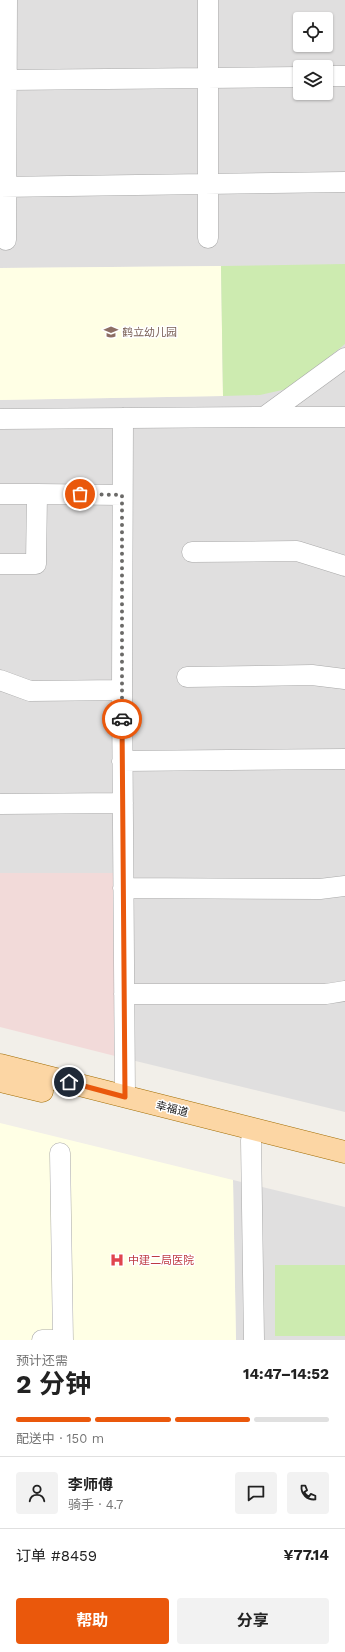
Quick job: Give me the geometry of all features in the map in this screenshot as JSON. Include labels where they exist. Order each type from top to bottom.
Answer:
[{"type":"main road","name":"幸福道","points":[[0,1065],[345,1152]]},
{"type":"main road","name":"幸福道","points":[[0,1081],[251,1140],[345,1165]]},
{"type":"street","points":[[6,240],[3,187],[3,126],[7,80],[7,0]]},
{"type":"street","points":[[208,0],[208,238]]},
{"type":"street","points":[[333,76],[345,76]]},
{"type":"street","points":[[7,80],[293,77]]},
{"type":"street","points":[[3,187],[345,182]]},
{"type":"street","points":[[264,417],[345,358]]},
{"type":"street","points":[[0,419],[345,417]]},
{"type":"street","points":[[123,418],[122,761],[125,1097]]},
{"type":"street","points":[[0,494],[122,495]]},
{"type":"street","points":[[0,564],[36,564],[37,494]]},
{"type":"street","points":[[192,552],[297,551],[345,566]]},
{"type":"street","points":[[187,677],[312,675],[345,679]]},
{"type":"street","points":[[0,680],[30,691],[122,690]]},
{"type":"street","points":[[122,761],[345,759]]},
{"type":"street","points":[[0,804],[123,803]]},
{"type":"street","points":[[123,888],[320,889],[345,886]]},
{"type":"street","points":[[124,994],[326,994],[345,991]]},
{"type":"street","points":[[251,1140],[254,1340]]},
{"type":"street","points":[[42,1340],[63,1340],[60,1153]]},
{"type":"shaded area","points":[[0,0],[345,0],[345,1112],[115,1056],[113,874],[0,873],[0,400],[222,396],[221,266],[0,268]]},
{"type":"shaded area","name":"鹤立幼儿园","points":[[221,266],[223,396],[0,400],[0,268]]},
{"type":"shaded area","points":[[0,873],[113,873],[115,1056],[0,1027]]},
{"type":"shaded area","name":"中建二局医院","points":[[0,1123],[233,1180],[236,1340],[0,1340]]},
{"type":"shaded area","points":[[233,1180],[345,1207],[345,1340],[236,1340]]},
{"type":"green space","points":[[345,264],[345,344],[291,388],[260,395],[223,396],[221,266]]},
{"type":"green space","points":[[275,1265],[345,1265],[345,1336],[275,1336]]},
{"type":"way so far","points":[[80,494],[122,495],[122,719]]},
{"type":"place","name":"鹤立幼儿园","points":[[111,332]]},
{"type":"place","name":"中建二局医院","points":[[117,1260]]},
{"type":"route","points":[[69,1082],[125,1097],[122,719]]}]
